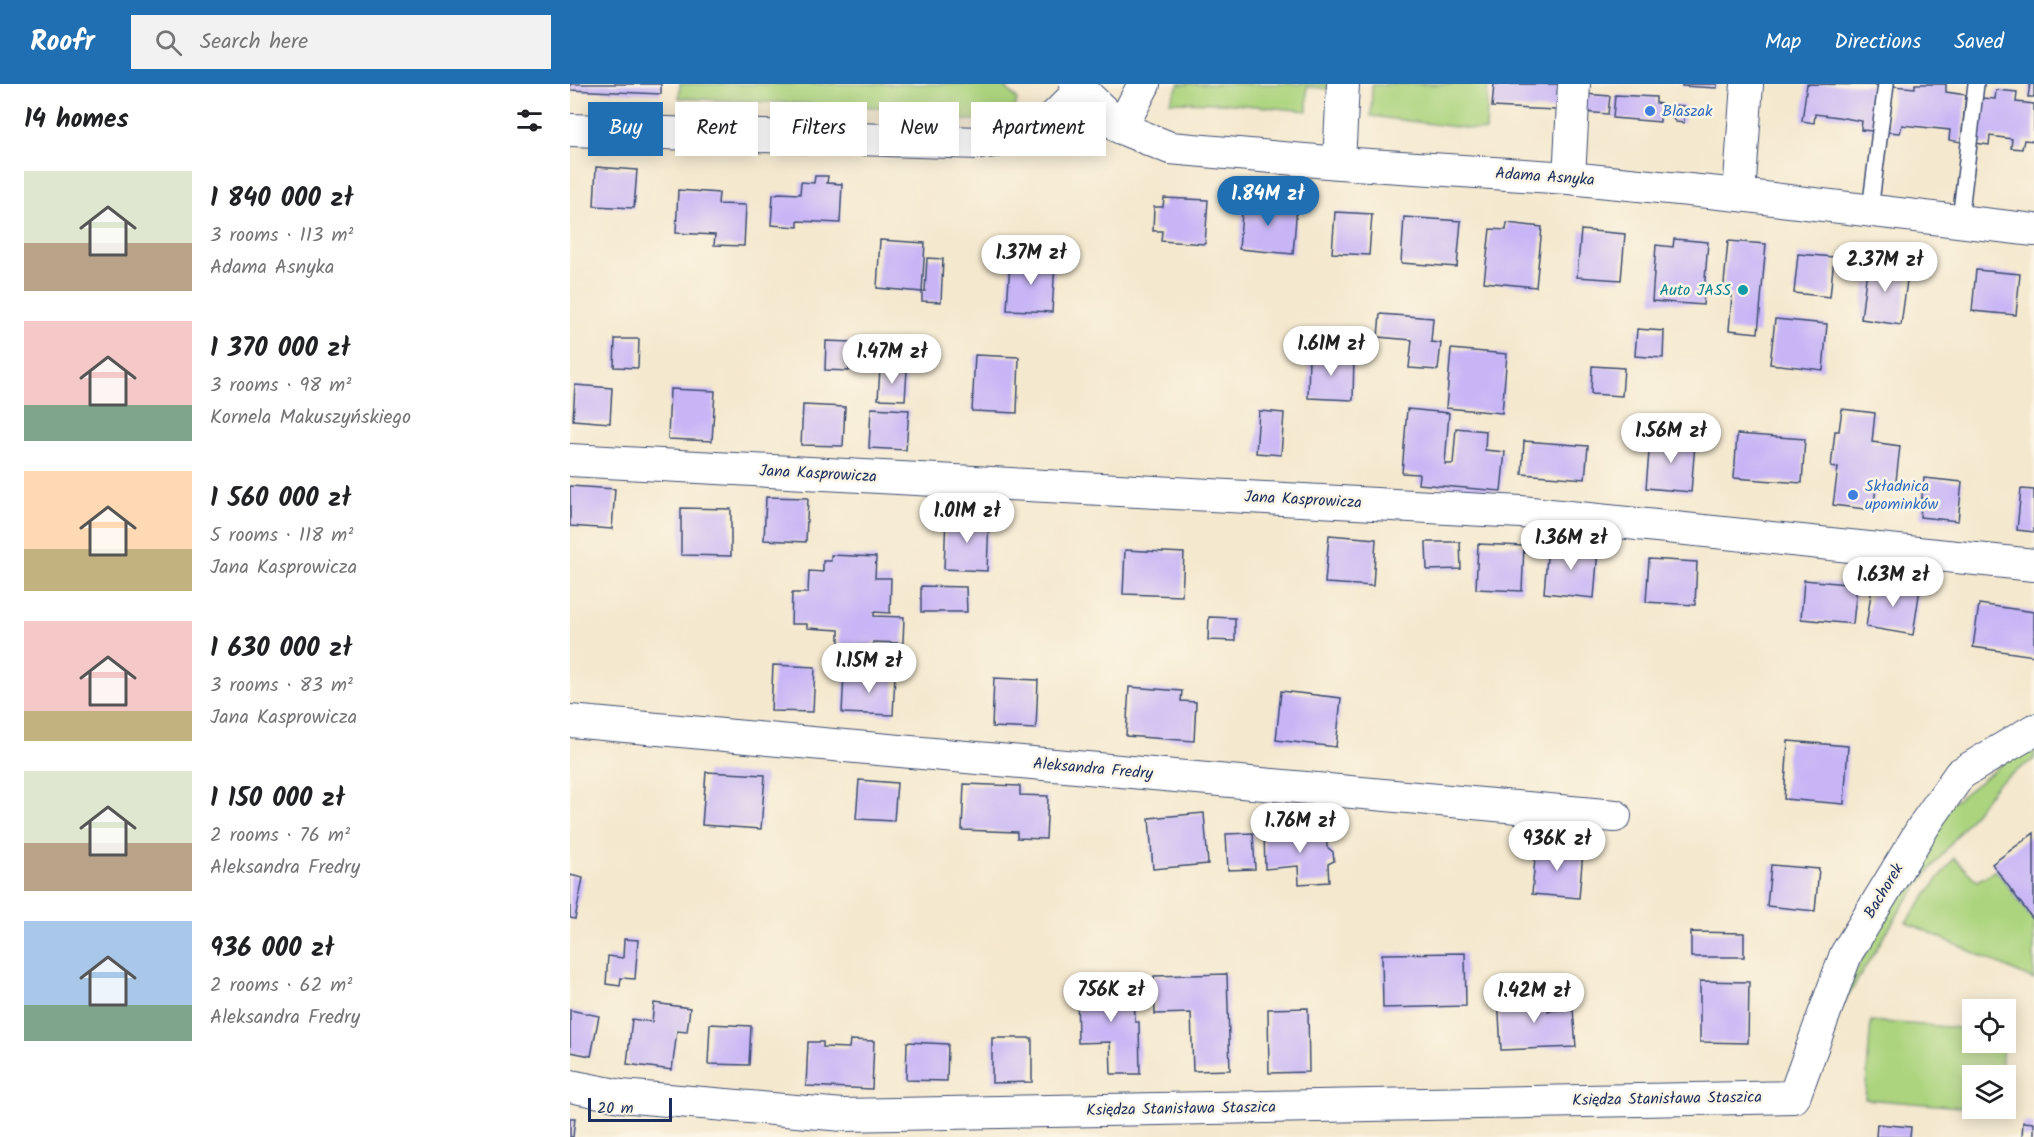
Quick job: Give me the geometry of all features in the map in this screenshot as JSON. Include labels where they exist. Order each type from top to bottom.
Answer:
[{"type":"street","points":[[1121,128],[1144,84]]},
{"type":"street","points":[[1339,163],[1343,84]]},
{"type":"street","points":[[1569,178],[1574,84]]},
{"type":"street","points":[[1739,195],[1747,84]]},
{"type":"street","points":[[570,130],[980,143],[1036,135],[1078,87]]},
{"type":"street","name":"Adama Asnyka","points":[[1078,87],[1121,128],[1170,148],[1339,163],[1569,178],[1739,195],[2034,230]]},
{"type":"street","name":"Jana Kasprowicza","points":[[570,460],[1521,512],[2034,565]]},
{"type":"street","name":"Aleksandra Fredry","points":[[570,721],[1615,816]]},
{"type":"street","name":"Bachorek","points":[[1794,1097],[1846,954],[1925,824],[1960,774],[2034,730]]},
{"type":"street","name":"Księdza Stanisława Staszica","points":[[570,1086],[621,1096],[843,1115],[1794,1097]]},
{"type":"lane","points":[[1870,210],[1886,84]]},
{"type":"lane","points":[[1960,220],[1976,84]]},
{"type":"green space","points":[[680,84],[1002,84],[1017,99],[1016,102],[971,102],[971,120],[959,120],[959,102],[879,102],[879,107],[867,107],[867,102],[770,102],[679,98]]},
{"type":"green space","points":[[1179,84],[1330,84],[1329,89],[1307,87],[1307,111],[1223,103],[1170,102]]},
{"type":"green space","points":[[1488,84],[1486,131],[1371,116],[1372,85]]},
{"type":"green space","points":[[2034,739],[2034,759],[1997,784],[1904,904],[1835,1017],[1875,931],[1950,805]]},
{"type":"green space","points":[[1954,858],[1977,881],[1996,870],[2034,921],[2034,980],[1906,922]]},
{"type":"green space","points":[[1871,1021],[1962,1028],[1962,1053],[2002,1053],[2002,1065],[1962,1065],[1962,1107],[1865,1099]]},
{"type":"building","points":[[570,84],[661,84],[661,94],[570,90]]},
{"type":"building","points":[[1494,84],[1558,84],[1556,110],[1492,107]]},
{"type":"building","points":[[1682,84],[1717,84],[1717,88],[1682,86]]},
{"type":"building","points":[[1807,84],[1880,85],[1873,131],[1861,130],[1862,121],[1838,117],[1815,114],[1814,123],[1802,121]]},
{"type":"building","points":[[1915,84],[1946,84],[1946,92],[1966,95],[1961,142],[1949,140],[1950,130],[1902,125],[1900,133],[1888,132],[1893,86],[1915,88]]},
{"type":"building","points":[[2030,84],[2034,84],[2034,97],[2028,97]]},
{"type":"building","points":[[1996,90],[2017,92],[2016,102],[2034,104],[2034,141],[2024,140],[2022,149],[2011,148],[2012,139],[1990,136],[1989,145],[1975,143],[1981,98],[1995,99]]},
{"type":"building","points":[[1584,94],[1610,96],[1608,114],[1582,112]]},
{"type":"building","points":[[1615,95],[1656,97],[1656,103],[1661,104],[1660,122],[1613,118]]},
{"type":"building","points":[[1672,105],[1684,106],[1684,123],[1676,122],[1672,118]]},
{"type":"building","points":[[596,167],[637,170],[634,208],[594,206]]},
{"type":"building","points":[[815,176],[828,176],[827,183],[842,184],[840,223],[798,221],[798,227],[771,225],[773,195],[800,194],[801,182],[814,183]]},
{"type":"building","points":[[678,190],[719,193],[718,204],[746,205],[744,246],[714,245],[715,235],[676,233]]},
{"type":"building","points":[[1164,198],[1208,200],[1205,244],[1161,241],[1162,231],[1153,231],[1154,207],[1163,207]]},
{"type":"building","points":[[1243,201],[1297,206],[1293,254],[1239,249]]},
{"type":"building","points":[[1335,212],[1372,214],[1369,255],[1332,253]]},
{"type":"building","points":[[1404,217],[1461,221],[1457,267],[1401,263]]},
{"type":"building","points":[[1507,223],[1542,227],[1536,287],[1484,282],[1490,229],[1506,230]]},
{"type":"building","points":[[1581,230],[1625,234],[1621,280],[1577,277]]},
{"type":"building","points":[[1674,239],[1708,242],[1703,305],[1652,301],[1656,245],[1673,247]]},
{"type":"building","points":[[880,240],[925,243],[922,292],[877,288]]},
{"type":"building","name":"Auto JASS","points":[[1728,241],[1766,244],[1758,333],[1729,330],[1732,295],[1723,294]]},
{"type":"building","points":[[1798,254],[1834,257],[1830,297],[1794,293]]},
{"type":"building","points":[[927,258],[943,259],[941,302],[922,301],[922,292],[925,291]]},
{"type":"building","points":[[1010,261],[1055,263],[1052,312],[1007,310]]},
{"type":"building","points":[[1868,261],[1909,266],[1901,325],[1861,319]]},
{"type":"building","points":[[1976,270],[2020,274],[2016,315],[1972,311]]},
{"type":"building","points":[[1380,314],[1433,318],[1431,342],[1441,343],[1438,370],[1409,368],[1412,340],[1378,337]]},
{"type":"building","points":[[1775,319],[1827,324],[1823,370],[1770,364]]},
{"type":"building","points":[[1637,329],[1664,331],[1663,358],[1635,356]]},
{"type":"building","points":[[615,339],[639,339],[638,368],[614,367]]},
{"type":"building","points":[[826,341],[851,342],[849,371],[825,370]]},
{"type":"building","points":[[1451,349],[1507,354],[1502,413],[1446,408]]},
{"type":"building","points":[[975,355],[1019,357],[1017,413],[972,411]]},
{"type":"building","points":[[1309,355],[1354,356],[1353,400],[1308,398]]},
{"type":"building","points":[[1592,366],[1624,368],[1622,396],[1591,394]]},
{"type":"building","points":[[880,369],[907,371],[905,400],[878,399]]},
{"type":"building","points":[[575,385],[612,388],[610,423],[573,420]]},
{"type":"building","points":[[670,389],[715,391],[712,441],[668,439]]},
{"type":"building","points":[[803,405],[845,407],[843,446],[801,445]]},
{"type":"building","points":[[871,408],[909,410],[906,450],[869,448]]},
{"type":"building","points":[[1407,409],[1449,413],[1445,464],[1453,464],[1456,428],[1486,431],[1485,450],[1505,452],[1501,491],[1418,484],[1419,474],[1402,473]]},
{"type":"building","points":[[1842,409],[1875,413],[1872,442],[1900,446],[1895,490],[1876,488],[1873,510],[1833,505],[1838,468],[1831,467],[1835,431],[1839,431]]},
{"type":"building","points":[[1259,411],[1284,413],[1281,455],[1256,453]]},
{"type":"building","points":[[1660,433],[1688,436],[1687,443],[1695,444],[1691,492],[1646,488],[1650,440],[1659,441]]},
{"type":"building","points":[[1737,434],[1805,439],[1802,483],[1734,478]]},
{"type":"building","points":[[1524,441],[1588,446],[1585,479],[1522,474]]},
{"type":"building","points":[[1924,478],[1962,482],[1958,521],[1920,517]]},
{"type":"building","points":[[570,486],[615,489],[612,529],[570,526]]},
{"type":"building","points":[[2021,489],[2034,490],[2034,532],[2017,530]]},
{"type":"building","points":[[766,497],[808,498],[806,542],[764,540]]},
{"type":"building","points":[[681,508],[731,509],[731,556],[681,555]]},
{"type":"building","points":[[946,516],[989,518],[987,571],[944,569]]},
{"type":"building","points":[[1329,535],[1376,539],[1373,586],[1325,583]]},
{"type":"building","points":[[1426,542],[1460,542],[1461,569],[1427,570]]},
{"type":"building","points":[[1478,544],[1524,546],[1522,591],[1476,589]]},
{"type":"building","points":[[1548,545],[1598,549],[1594,598],[1544,593]]},
{"type":"building","points":[[1125,550],[1184,553],[1182,596],[1123,594]]},
{"type":"building","points":[[831,555],[876,557],[875,578],[891,578],[890,613],[874,612],[874,616],[904,617],[903,643],[873,642],[873,646],[839,644],[839,630],[807,628],[807,624],[791,624],[792,593],[808,593],[809,571],[823,572],[823,561],[831,561]]},
{"type":"building","points":[[1649,559],[1697,562],[1695,605],[1646,602]]},
{"type":"building","points":[[1804,580],[1857,585],[1853,624],[1801,619]]},
{"type":"building","points":[[1873,581],[1920,588],[1913,635],[1866,627]]},
{"type":"building","points":[[921,586],[966,587],[967,612],[921,612]]},
{"type":"building","points":[[1979,604],[2034,612],[2034,656],[1973,647]]},
{"type":"building","points":[[1209,617],[1235,618],[1235,641],[1208,640]]},
{"type":"building","points":[[773,665],[815,667],[813,712],[771,711]]},
{"type":"building","points":[[844,673],[895,675],[893,715],[842,713]]},
{"type":"building","points":[[994,678],[1038,680],[1036,729],[992,727]]},
{"type":"building","points":[[1129,687],[1182,691],[1181,701],[1196,702],[1194,741],[1126,736]]},
{"type":"building","points":[[1281,691],[1341,698],[1336,747],[1276,740]]},
{"type":"building","points":[[1788,741],[1848,746],[1844,804],[1784,799]]},
{"type":"building","points":[[706,772],[765,775],[761,829],[702,825]]},
{"type":"building","points":[[859,780],[897,783],[894,821],[856,819]]},
{"type":"building","points":[[964,784],[1020,786],[1020,795],[1048,796],[1046,839],[1017,838],[1017,832],[962,830]]},
{"type":"building","points":[[1204,813],[1208,864],[1153,869],[1149,818]]},
{"type":"building","points":[[1327,831],[1327,847],[1333,852],[1334,861],[1328,864],[1329,882],[1299,884],[1298,866],[1265,869],[1264,833]]},
{"type":"building","points":[[1253,833],[1255,869],[1228,870],[1226,834]]},
{"type":"building","points":[[2034,833],[2034,921],[1992,864]]},
{"type":"building","points":[[1536,846],[1583,851],[1579,898],[1532,894]]},
{"type":"building","points":[[1771,865],[1819,869],[1815,911],[1767,906]]},
{"type":"building","points":[[570,875],[583,878],[575,919],[570,918]]},
{"type":"building","points":[[1691,932],[1744,933],[1744,957],[1691,957]]},
{"type":"building","points":[[624,939],[638,940],[635,979],[621,978],[620,986],[606,984],[608,956],[623,958]]},
{"type":"building","points":[[1465,953],[1466,1006],[1383,1008],[1382,954]]},
{"type":"building","points":[[1227,974],[1230,1070],[1193,1071],[1191,1013],[1155,1014],[1154,976]]},
{"type":"building","points":[[1700,981],[1749,982],[1748,1043],[1700,1042]]},
{"type":"building","points":[[1134,983],[1135,1022],[1139,1022],[1140,1074],[1111,1074],[1110,1042],[1078,1043],[1077,985]]},
{"type":"building","points":[[1547,994],[1548,1011],[1573,1009],[1576,1047],[1501,1050],[1498,997]]},
{"type":"building","points":[[654,1003],[690,1008],[687,1032],[677,1031],[672,1070],[627,1064],[632,1019],[652,1022]]},
{"type":"building","points":[[1308,1008],[1309,1072],[1269,1073],[1268,1009]]},
{"type":"building","points":[[570,1010],[599,1016],[591,1056],[570,1052]]},
{"type":"building","points":[[710,1024],[751,1026],[749,1065],[708,1064]]},
{"type":"building","points":[[992,1038],[1032,1038],[1032,1082],[992,1083]]},
{"type":"building","points":[[850,1040],[874,1041],[872,1089],[806,1086],[808,1042],[823,1042],[823,1047],[849,1048]]},
{"type":"building","points":[[907,1042],[948,1044],[947,1081],[906,1080]]},
{"type":"building","points":[[570,1118],[575,1118],[573,1137],[570,1137]]},
{"type":"building","points":[[2023,1122],[2034,1123],[2034,1137],[2022,1137]]},
{"type":"building","points":[[1877,1124],[1911,1127],[1910,1137],[1876,1137]]},
{"type":"place","name":"Blaszak","points":[[1650,111]]},
{"type":"place","name":"Auto JASS","points":[[1743,290]]},
{"type":"place","name":"Składnica upominków","points":[[1853,495]]}]
